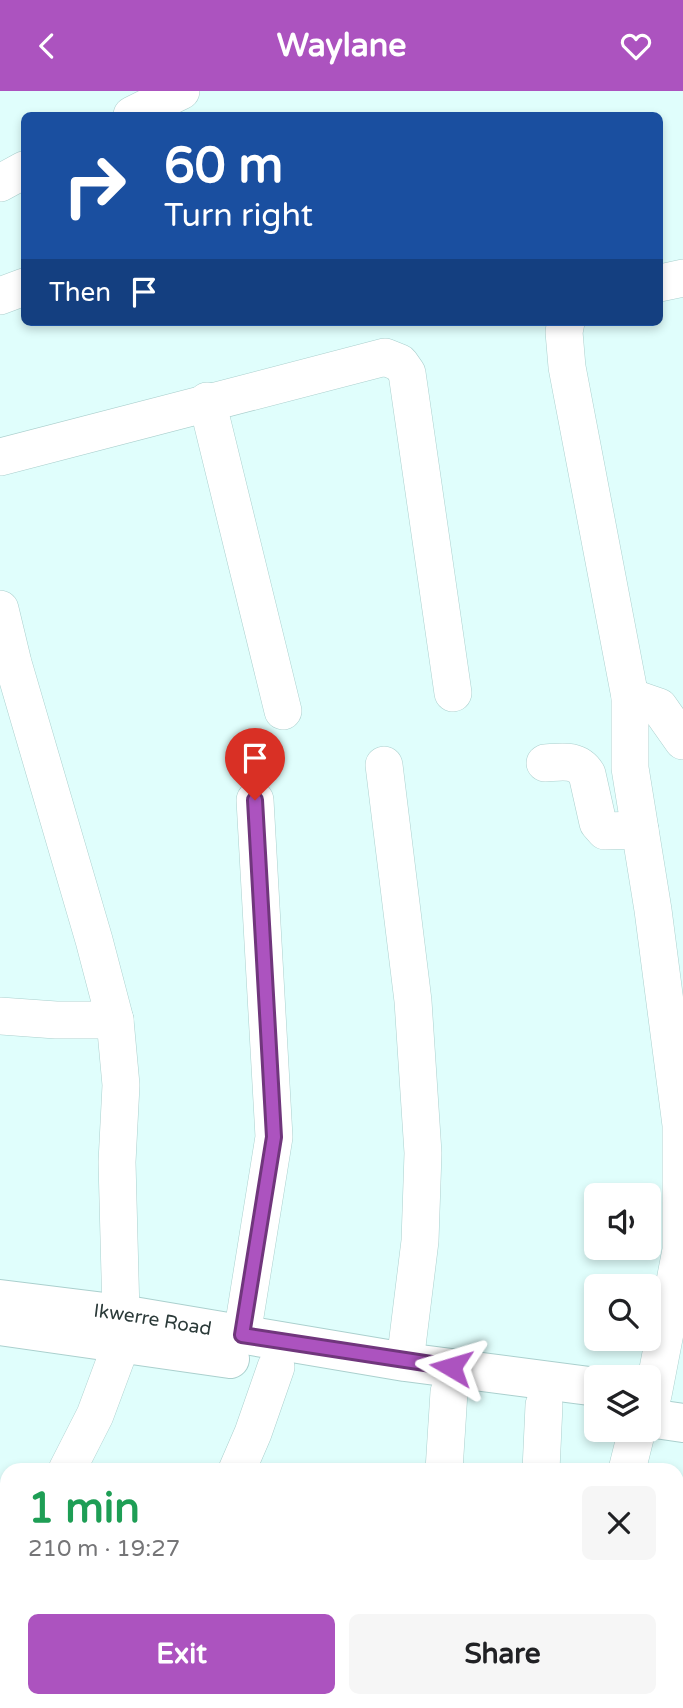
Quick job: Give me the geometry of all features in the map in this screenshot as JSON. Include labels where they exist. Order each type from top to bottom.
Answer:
[{"type":"main road","name":"Ikwerre Road","points":[[0,1299],[276,1367],[584,1410]]},
{"type":"main road","name":"Ikwerre Road","points":[[0,1326],[242,1335],[405,1362],[584,1385]]},
{"type":"main road","points":[[661,1404],[683,1423]]},
{"type":"street","points":[[138,112],[181,91]]},
{"type":"street","points":[[0,183],[21,172]]},
{"type":"street","points":[[663,282],[683,278]]},
{"type":"street","points":[[0,296],[21,288]]},
{"type":"street","points":[[565,326],[567,367],[657,699],[683,741]]},
{"type":"street","points":[[0,457],[207,401],[385,357],[400,363],[407,373],[453,693]]},
{"type":"street","points":[[207,401],[283,711]]},
{"type":"street","points":[[0,609],[6,665],[94,940],[115,1020],[121,1085],[117,1162],[121,1329],[95,1415],[71,1463]]},
{"type":"street","points":[[657,699],[630,768],[655,924],[681,1125],[681,1250],[661,1388]]},
{"type":"street","points":[[545,763],[571,761],[583,767],[587,773],[598,823],[605,831],[640,830]]},
{"type":"street","points":[[384,765],[413,1001],[423,1153],[420,1241],[405,1362]]},
{"type":"street","points":[[242,1335],[274,1137],[255,800]]},
{"type":"street","points":[[0,1016],[115,1020]]},
{"type":"street","points":[[240,1463],[276,1367]]},
{"type":"street","points":[[444,1463],[449,1392]]},
{"type":"street","points":[[541,1463],[544,1405]]},
{"type":"street","points":[[628,1463],[634,1442]]},
{"type":"route","points":[[255,800],[274,1137],[242,1335],[451,1367]]}]
